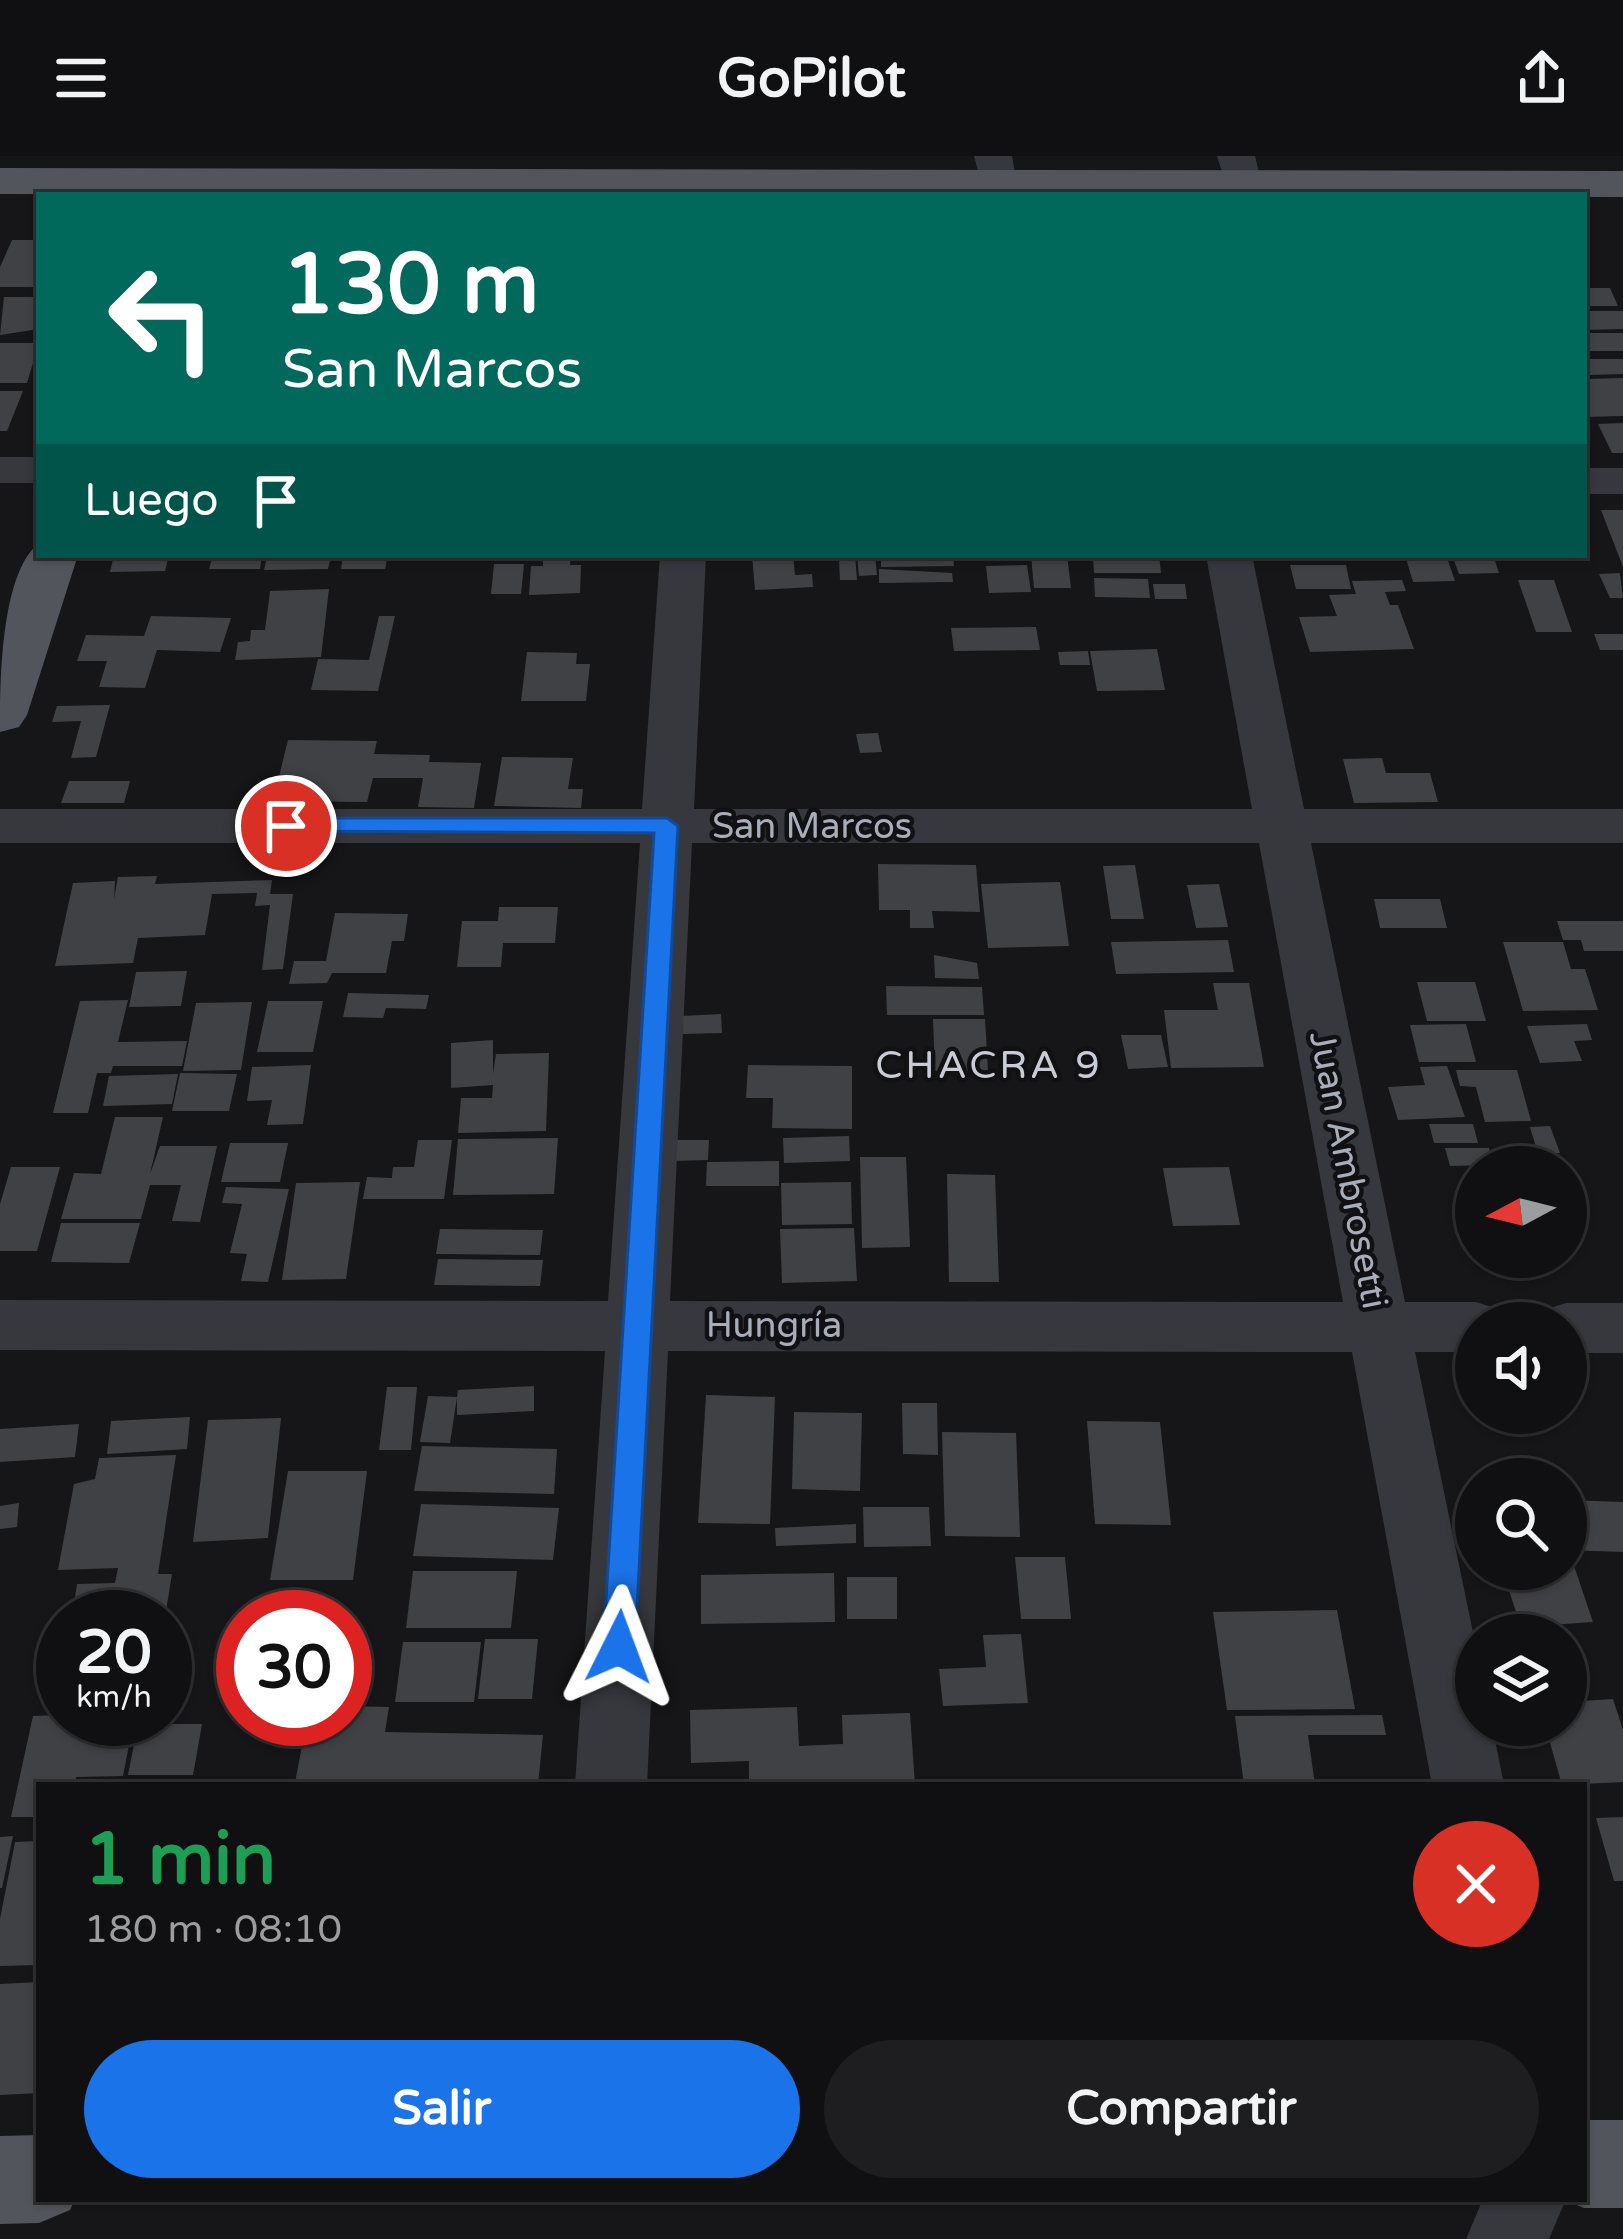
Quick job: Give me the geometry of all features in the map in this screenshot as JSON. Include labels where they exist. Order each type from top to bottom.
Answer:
[{"type":"main road","points":[[0,181],[187,172],[704,189],[995,170],[1158,190],[1240,171],[1622,186]]},
{"type":"main road","points":[[0,715],[51,558]]},
{"type":"main road","points":[[1587,2164],[1623,2164]]},
{"type":"main road","points":[[0,2180],[36,2179]]},
{"type":"street","points":[[0,470],[36,470]]},
{"type":"street","points":[[1587,481],[1623,481]]},
{"type":"street","points":[[611,1782],[683,558]]},
{"type":"street","name":"Juan Ambrosetti","points":[[1229,558],[1467,1782]]},
{"type":"street","name":"San Marcos","points":[[0,826],[1623,826]]},
{"type":"street","name":"Hungría","points":[[0,1325],[1455,1327]]},
{"type":"street","points":[[1587,1328],[1623,1328]]},
{"type":"street","points":[[1507,2239],[1525,2202]]},
{"type":"building","points":[[12,240],[36,240],[36,287],[0,287],[0,267]]},
{"type":"building","points":[[1587,288],[1610,288],[1618,306],[1587,306]]},
{"type":"building","points":[[4,297],[36,297],[36,329],[0,335]]},
{"type":"building","points":[[1587,311],[1623,311],[1623,329],[1587,330]]},
{"type":"building","points":[[1587,333],[1623,333],[1623,351],[1587,351]]},
{"type":"building","points":[[0,343],[36,343],[27,383],[0,383]]},
{"type":"building","points":[[1587,359],[1623,359],[1623,374],[1590,375]]},
{"type":"building","points":[[1623,378],[1623,416],[1587,417],[1587,379]]},
{"type":"building","points":[[0,391],[23,391],[7,431],[0,431]]},
{"type":"building","points":[[1623,423],[1623,453],[1612,453],[1598,424]]},
{"type":"building","points":[[1601,510],[1623,510],[1623,567]]},
{"type":"building","points":[[113,558],[168,558],[165,571],[110,572]]},
{"type":"building","points":[[212,558],[262,558],[260,569],[209,569]]},
{"type":"building","points":[[267,558],[331,558],[328,569],[264,570]]},
{"type":"building","points":[[343,558],[387,558],[385,569],[341,569]]},
{"type":"building","points":[[543,558],[571,558],[570,565],[581,565],[580,593],[529,595],[531,566],[543,566]]},
{"type":"building","points":[[752,558],[793,558],[795,575],[812,574],[813,587],[755,590]]},
{"type":"building","points":[[855,558],[857,580],[840,580],[839,560],[802,561]]},
{"type":"building","points":[[857,558],[875,558],[877,575],[859,576]]},
{"type":"building","points":[[881,558],[953,558],[954,566],[881,567]]},
{"type":"building","points":[[1031,558],[1067,558],[1071,588],[1034,588]]},
{"type":"building","points":[[1093,558],[1159,558],[1161,573],[1094,573]]},
{"type":"building","points":[[1406,558],[1447,558],[1455,581],[1413,582]]},
{"type":"building","points":[[1453,558],[1494,558],[1499,573],[1459,574]]},
{"type":"building","points":[[494,564],[524,564],[521,594],[491,594]]},
{"type":"building","points":[[1027,565],[1031,592],[989,593],[986,566]]},
{"type":"building","points":[[1290,565],[1346,565],[1351,589],[1296,589]]},
{"type":"building","points":[[879,569],[952,573],[953,582],[879,583]]},
{"type":"building","points":[[1620,573],[1623,598],[1610,598],[1599,574]]},
{"type":"building","points":[[1094,578],[1148,579],[1150,598],[1095,597]]},
{"type":"building","points":[[1402,580],[1406,591],[1385,592],[1390,605],[1398,605],[1414,649],[1310,652],[1299,617],[1337,616],[1329,595],[1356,594],[1352,581]]},
{"type":"building","points":[[1518,580],[1554,580],[1572,632],[1536,632]]},
{"type":"building","points":[[1153,584],[1185,584],[1187,599],[1155,599]]},
{"type":"building","points":[[329,589],[321,657],[235,660],[238,642],[250,641],[251,630],[265,630],[270,591]]},
{"type":"building","points":[[151,616],[231,618],[220,652],[157,650],[145,688],[99,687],[107,661],[77,661],[86,635],[144,636]]},
{"type":"building","points":[[379,616],[395,616],[378,691],[311,690],[318,659],[369,660]]},
{"type":"building","points":[[1036,627],[1040,650],[954,651],[951,628]]},
{"type":"building","points":[[1594,634],[1623,634],[1623,650],[1600,650]]},
{"type":"building","points":[[1157,649],[1165,690],[1097,691],[1090,651]]},
{"type":"building","points":[[1088,651],[1090,665],[1060,665],[1058,652]]},
{"type":"building","points":[[527,652],[577,653],[576,664],[590,664],[586,701],[521,701]]},
{"type":"building","points":[[110,705],[96,757],[71,758],[81,721],[52,722],[57,706]]},
{"type":"building","points":[[878,733],[882,752],[860,753],[856,734]]},
{"type":"building","points":[[288,740],[377,741],[374,754],[430,755],[429,762],[481,763],[474,808],[418,807],[423,778],[373,778],[367,802],[273,801]]},
{"type":"building","points":[[502,757],[573,758],[568,789],[583,789],[581,808],[494,806]]},
{"type":"building","points":[[1382,758],[1386,773],[1430,773],[1438,802],[1354,803],[1343,759]]},
{"type":"building","points":[[69,781],[130,781],[124,803],[61,803]]},
{"type":"building","points":[[878,864],[976,865],[980,912],[932,911],[934,928],[910,928],[910,910],[879,910]]},
{"type":"building","points":[[1135,865],[1144,919],[1111,919],[1103,866]]},
{"type":"building","points":[[157,876],[155,884],[272,880],[270,894],[293,894],[283,969],[262,970],[270,905],[255,906],[257,893],[212,894],[205,935],[138,938],[133,963],[55,966],[73,883],[115,881],[114,899],[118,877]]},
{"type":"building","points":[[1060,882],[1069,946],[988,948],[981,884]]},
{"type":"building","points":[[1219,884],[1228,927],[1196,928],[1187,885]]},
{"type":"building","points":[[1374,899],[1440,899],[1447,928],[1380,928]]},
{"type":"building","points":[[499,907],[558,907],[555,943],[503,943],[501,967],[457,967],[462,921],[498,921]]},
{"type":"building","points":[[335,913],[408,914],[404,941],[392,941],[386,973],[332,973],[327,983],[289,984],[294,961],[326,961]]},
{"type":"building","points":[[1557,921],[1623,921],[1623,951],[1584,951],[1581,940],[1563,940]]},
{"type":"building","points":[[1228,940],[1234,972],[1116,974],[1111,942]]},
{"type":"building","points":[[1503,942],[1563,942],[1571,969],[1585,969],[1598,1010],[1523,1011]]},
{"type":"building","points":[[934,955],[977,963],[979,979],[935,978]]},
{"type":"building","points":[[187,971],[181,1006],[129,1007],[136,972]]},
{"type":"building","points":[[1417,982],[1475,982],[1486,1021],[1427,1021]]},
{"type":"building","points":[[1213,983],[1249,983],[1264,1067],[1171,1068],[1164,1010],[1218,1010]]},
{"type":"building","points":[[886,986],[982,987],[984,1015],[887,1015]]},
{"type":"building","points":[[348,993],[429,995],[426,1009],[386,1008],[383,1018],[343,1017]]},
{"type":"building","points":[[128,1000],[118,1042],[187,1041],[182,1066],[113,1066],[111,1073],[97,1073],[88,1113],[53,1113],[80,1001]]},
{"type":"building","points":[[268,1001],[323,1001],[313,1052],[257,1052]]},
{"type":"building","points":[[252,1002],[241,1070],[183,1071],[196,1003]]},
{"type":"building","points":[[721,1014],[722,1033],[683,1034],[682,1016]]},
{"type":"building","points":[[933,1019],[985,1019],[988,1071],[935,1071]]},
{"type":"building","points":[[1466,1024],[1476,1062],[1419,1062],[1410,1025]]},
{"type":"building","points":[[1587,1024],[1592,1040],[1574,1041],[1582,1061],[1540,1063],[1527,1026]]},
{"type":"building","points":[[1121,1035],[1161,1035],[1168,1067],[1128,1069]]},
{"type":"building","points":[[493,1040],[493,1074],[496,1054],[549,1053],[546,1131],[458,1133],[461,1098],[492,1098],[493,1085],[451,1088],[451,1043]]},
{"type":"building","points":[[311,1065],[303,1124],[267,1125],[272,1100],[247,1101],[252,1067]]},
{"type":"building","points":[[748,1065],[852,1066],[852,1129],[772,1128],[773,1098],[746,1098]]},
{"type":"building","points":[[1447,1066],[1465,1117],[1398,1120],[1388,1087],[1425,1085],[1420,1067]]},
{"type":"building","points":[[1456,1070],[1517,1070],[1531,1121],[1485,1122],[1476,1087],[1460,1086]]},
{"type":"building","points":[[180,1073],[237,1074],[229,1111],[172,1111]]},
{"type":"building","points":[[178,1074],[172,1104],[103,1106],[109,1076]]},
{"type":"building","points":[[115,1117],[163,1117],[150,1174],[160,1146],[217,1146],[200,1222],[172,1221],[181,1185],[150,1185],[141,1219],[61,1219],[74,1173],[101,1174]]},
{"type":"building","points":[[1429,1124],[1473,1124],[1478,1143],[1434,1143]]},
{"type":"building","points":[[1550,1126],[1557,1146],[1536,1146],[1530,1127]]},
{"type":"building","points":[[849,1136],[850,1161],[784,1163],[783,1138]]},
{"type":"building","points":[[558,1138],[554,1194],[453,1195],[458,1139]]},
{"type":"building","points":[[418,1140],[452,1140],[444,1199],[363,1199],[367,1177],[392,1178],[393,1167],[414,1167]]},
{"type":"building","points":[[673,1140],[709,1140],[708,1160],[672,1161]]},
{"type":"building","points":[[230,1143],[288,1143],[280,1182],[221,1182]]},
{"type":"building","points":[[1445,1148],[1455,1148],[1455,1166],[1450,1166]]},
{"type":"building","points":[[860,1157],[906,1157],[910,1247],[862,1248]]},
{"type":"building","points":[[779,1161],[779,1186],[706,1186],[707,1162]]},
{"type":"building","points":[[11,1167],[60,1167],[37,1251],[0,1251],[0,1204]]},
{"type":"building","points":[[1229,1167],[1240,1225],[1173,1226],[1163,1168]]},
{"type":"building","points":[[947,1174],[995,1175],[999,1282],[949,1282]]},
{"type":"building","points":[[360,1182],[346,1279],[282,1280],[296,1183]]},
{"type":"building","points":[[851,1182],[852,1224],[782,1225],[781,1183]]},
{"type":"building","points":[[226,1187],[289,1189],[268,1282],[241,1281],[247,1254],[230,1253],[242,1204],[222,1203]]},
{"type":"building","points":[[61,1223],[140,1223],[129,1263],[51,1262]]},
{"type":"building","points":[[854,1228],[857,1281],[782,1283],[780,1229]]},
{"type":"building","points":[[440,1229],[543,1230],[540,1255],[436,1254]]},
{"type":"building","points":[[438,1259],[543,1260],[540,1286],[434,1285]]},
{"type":"building","points":[[534,1386],[534,1411],[457,1415],[458,1390]]},
{"type":"building","points":[[387,1387],[417,1387],[411,1450],[379,1450]]},
{"type":"building","points":[[706,1395],[775,1397],[770,1524],[698,1523]]},
{"type":"building","points":[[428,1396],[457,1397],[450,1443],[420,1442]]},
{"type":"building","points":[[902,1403],[937,1403],[938,1455],[903,1454]]},
{"type":"building","points":[[794,1412],[862,1413],[860,1491],[792,1489]]},
{"type":"building","points":[[190,1417],[187,1449],[107,1454],[111,1421]]},
{"type":"building","points":[[281,1418],[268,1538],[193,1542],[208,1420]]},
{"type":"building","points":[[1087,1421],[1160,1422],[1171,1525],[1095,1524]]},
{"type":"building","points":[[79,1424],[75,1457],[0,1462],[0,1429]]},
{"type":"building","points":[[942,1432],[1016,1433],[1020,1537],[945,1536]]},
{"type":"building","points":[[422,1446],[557,1449],[554,1494],[414,1491]]},
{"type":"building","points":[[176,1455],[158,1574],[172,1574],[169,1590],[76,1590],[77,1584],[115,1583],[118,1568],[58,1570],[74,1484],[95,1479],[99,1458]]},
{"type":"building","points":[[288,1471],[367,1471],[353,1580],[270,1580]]},
{"type":"building","points":[[1587,1501],[1623,1502],[1623,1552],[1587,1551]]},
{"type":"building","points":[[19,1503],[17,1527],[0,1529],[0,1506]]},
{"type":"building","points":[[421,1504],[559,1508],[553,1560],[413,1556]]},
{"type":"building","points":[[863,1507],[929,1507],[931,1546],[864,1547]]},
{"type":"building","points":[[856,1524],[856,1543],[776,1546],[775,1528]]},
{"type":"building","points":[[1015,1557],[1065,1557],[1071,1619],[1021,1619]]},
{"type":"building","points":[[413,1571],[517,1571],[511,1628],[406,1628]]},
{"type":"building","points":[[834,1573],[835,1622],[701,1624],[701,1575]]},
{"type":"building","points":[[847,1577],[897,1577],[897,1619],[847,1619]]},
{"type":"building","points":[[1509,1590],[1582,1590],[1593,1622],[1587,1622],[1587,1614],[1517,1614]]},
{"type":"building","points":[[1337,1610],[1355,1709],[1227,1710],[1213,1612]]},
{"type":"building","points":[[1021,1634],[1028,1703],[943,1706],[939,1669],[986,1667],[983,1635]]},
{"type":"building","points":[[485,1639],[538,1639],[532,1699],[478,1699]]},
{"type":"building","points":[[403,1642],[481,1642],[474,1702],[395,1702]]},
{"type":"building","points":[[1613,1699],[1623,1730],[1623,1782],[1561,1782],[1551,1746],[1587,1746],[1587,1701]]},
{"type":"building","points":[[372,1707],[389,1707],[385,1732],[543,1735],[538,1782],[295,1782],[302,1746],[372,1746]]},
{"type":"building","points":[[797,1707],[799,1746],[843,1744],[842,1715],[910,1713],[915,1782],[749,1782],[749,1761],[691,1763],[690,1710]]},
{"type":"building","points":[[1382,1715],[1386,1735],[1308,1735],[1315,1782],[1244,1782],[1235,1716]]},
{"type":"building","points":[[33,1716],[36,1746],[129,1746],[123,1776],[36,1782],[36,1817],[11,1817]]},
{"type":"building","points":[[192,1724],[202,1724],[193,1775],[128,1775],[134,1746],[192,1746]]},
{"type":"building","points":[[1623,1817],[1623,1881],[1614,1881],[1596,1818]]},
{"type":"building","points":[[13,1836],[2,1888],[0,1888],[0,1837]]},
{"type":"building","points":[[36,1841],[36,1965],[0,1966],[0,1919],[15,1842]]},
{"type":"building","points":[[36,1982],[36,2093],[0,2095],[0,1984]]},
{"type":"district","name":"CHACRA 9","points":[[989,1065]]},
{"type":"route","points":[[286,826],[667,826],[619,1647]]}]
